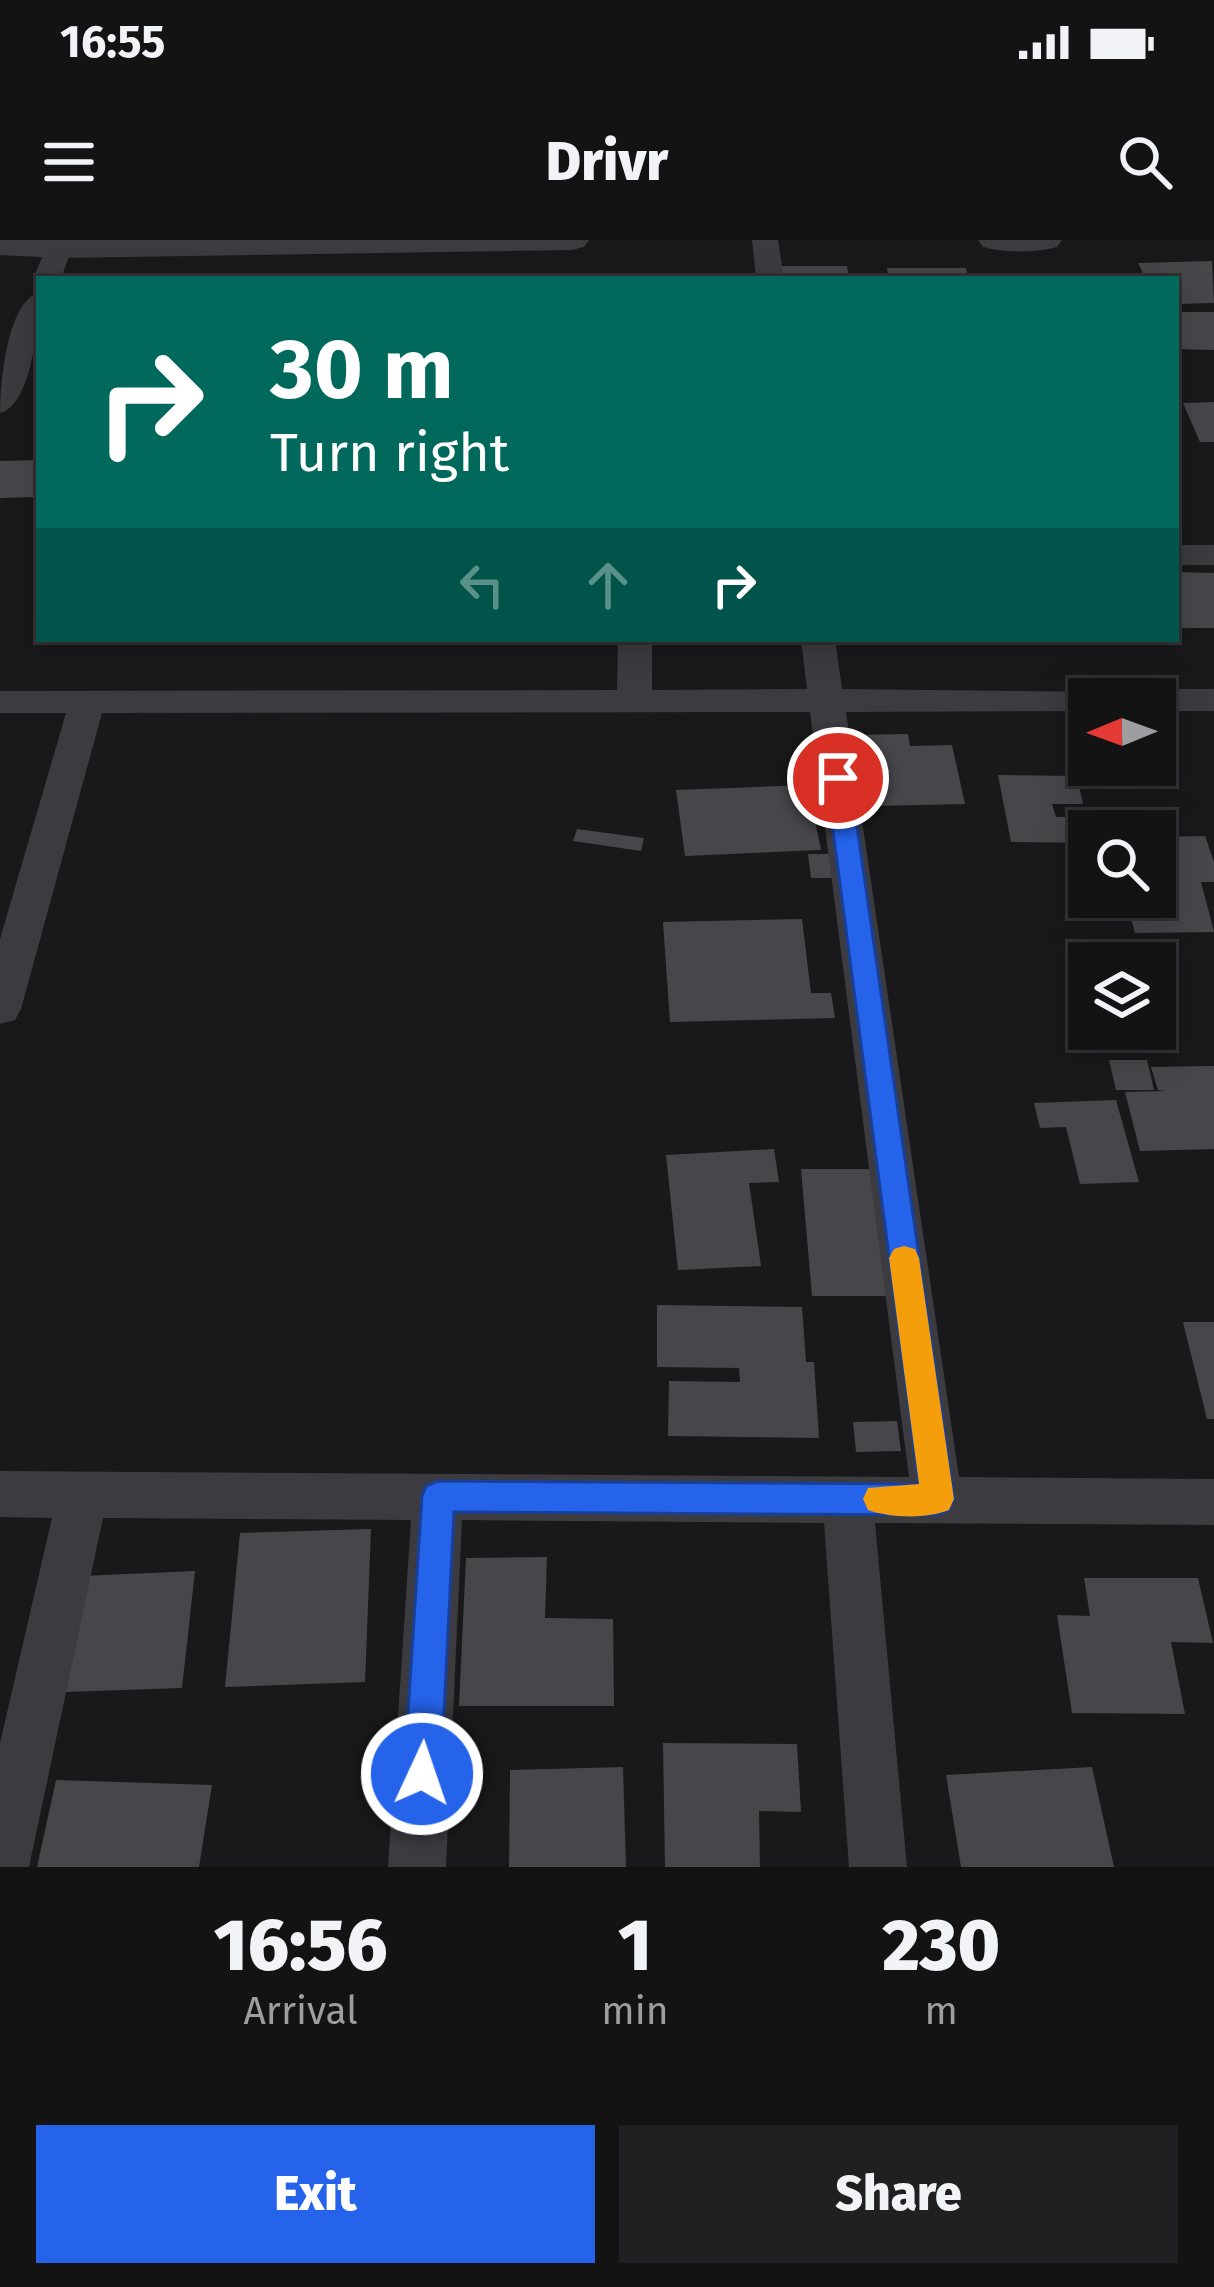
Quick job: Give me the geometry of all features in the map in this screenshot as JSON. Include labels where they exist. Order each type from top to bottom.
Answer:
[{"type":"street","points":[[9,243],[53,264],[339,242],[572,240]]},
{"type":"street","points":[[765,240],[770,276]]},
{"type":"street","points":[[995,240],[1045,240]]},
{"type":"street","points":[[0,404],[36,309]]},
{"type":"street","points":[[1179,555],[1214,555]]},
{"type":"street","points":[[634,701],[635,642]]},
{"type":"street","points":[[818,642],[937,1499]]},
{"type":"street","points":[[0,702],[1068,700]]},
{"type":"street","points":[[1176,700],[1214,700]]},
{"type":"street","points":[[0,1009],[87,702]]},
{"type":"street","points":[[0,1494],[1214,1502]]},
{"type":"street","points":[[0,1867],[83,1494]]},
{"type":"street","points":[[417,1867],[438,1496]]},
{"type":"street","points":[[848,1498],[878,1867]]},
{"type":"building","points":[[1212,261],[1214,303],[1179,304],[1179,276],[1144,276],[1138,263]]},
{"type":"building","points":[[773,266],[847,266],[849,276],[775,276]]},
{"type":"building","points":[[887,268],[966,268],[968,276],[888,276]]},
{"type":"building","points":[[1179,312],[1214,312],[1214,350],[1179,349]]},
{"type":"building","points":[[1214,402],[1214,442],[1200,442],[1183,403]]},
{"type":"building","points":[[36,460],[36,497],[0,498],[0,461]]},
{"type":"building","points":[[1179,572],[1214,573],[1214,628],[1179,628]]},
{"type":"building","points":[[908,734],[910,746],[952,745],[965,804],[874,806],[869,774],[856,774],[850,735]]},
{"type":"building","points":[[998,775],[1068,776],[1068,786],[1079,786],[1083,804],[1052,804],[1056,817],[1068,817],[1068,843],[1011,842]]},
{"type":"building","points":[[808,785],[821,850],[685,856],[676,790]]},
{"type":"building","points":[[577,829],[644,838],[641,851],[573,841]]},
{"type":"building","points":[[1205,836],[1214,862],[1214,882],[1201,882],[1214,932],[1135,933],[1131,918],[1176,918],[1176,837]]},
{"type":"building","points":[[808,854],[841,854],[844,878],[811,878]]},
{"type":"building","points":[[802,919],[811,993],[831,993],[835,1018],[670,1022],[663,922]]},
{"type":"building","points":[[1109,1060],[1147,1060],[1154,1090],[1116,1090]]},
{"type":"building","points":[[1214,1066],[1214,1149],[1140,1151],[1125,1092],[1166,1091],[1158,1090],[1151,1067]]},
{"type":"building","points":[[1116,1100],[1139,1182],[1080,1184],[1066,1127],[1040,1128],[1034,1103]]},
{"type":"building","points":[[774,1149],[779,1182],[749,1183],[761,1266],[678,1270],[666,1155]]},
{"type":"building","points":[[801,1169],[872,1169],[887,1296],[812,1296]]},
{"type":"building","points":[[657,1305],[802,1307],[806,1362],[814,1362],[819,1438],[668,1436],[669,1381],[740,1382],[739,1368],[657,1367]]},
{"type":"building","points":[[1183,1322],[1214,1322],[1214,1419],[1207,1419]]},
{"type":"building","points":[[897,1421],[901,1451],[856,1452],[853,1422]]},
{"type":"building","points":[[371,1529],[365,1682],[225,1687],[240,1533]]},
{"type":"building","points":[[547,1557],[545,1618],[613,1619],[614,1706],[459,1706],[466,1558]]},
{"type":"building","points":[[195,1571],[182,1688],[64,1692],[82,1576]]},
{"type":"building","points":[[1084,1578],[1198,1578],[1213,1643],[1171,1642],[1185,1714],[1072,1713],[1057,1615],[1090,1616]]},
{"type":"building","points":[[663,1743],[797,1744],[801,1812],[759,1811],[760,1867],[665,1867]]},
{"type":"building","points":[[623,1767],[626,1867],[509,1867],[510,1770]]},
{"type":"building","points":[[1092,1767],[1114,1867],[961,1867],[946,1775]]},
{"type":"building","points":[[56,1780],[212,1785],[199,1867],[37,1867]]},
{"type":"slow traffic","points":[[879,1499],[937,1499],[904,1258]]},
{"type":"route","points":[[422,1774],[438,1496],[937,1499],[838,778]]}]
